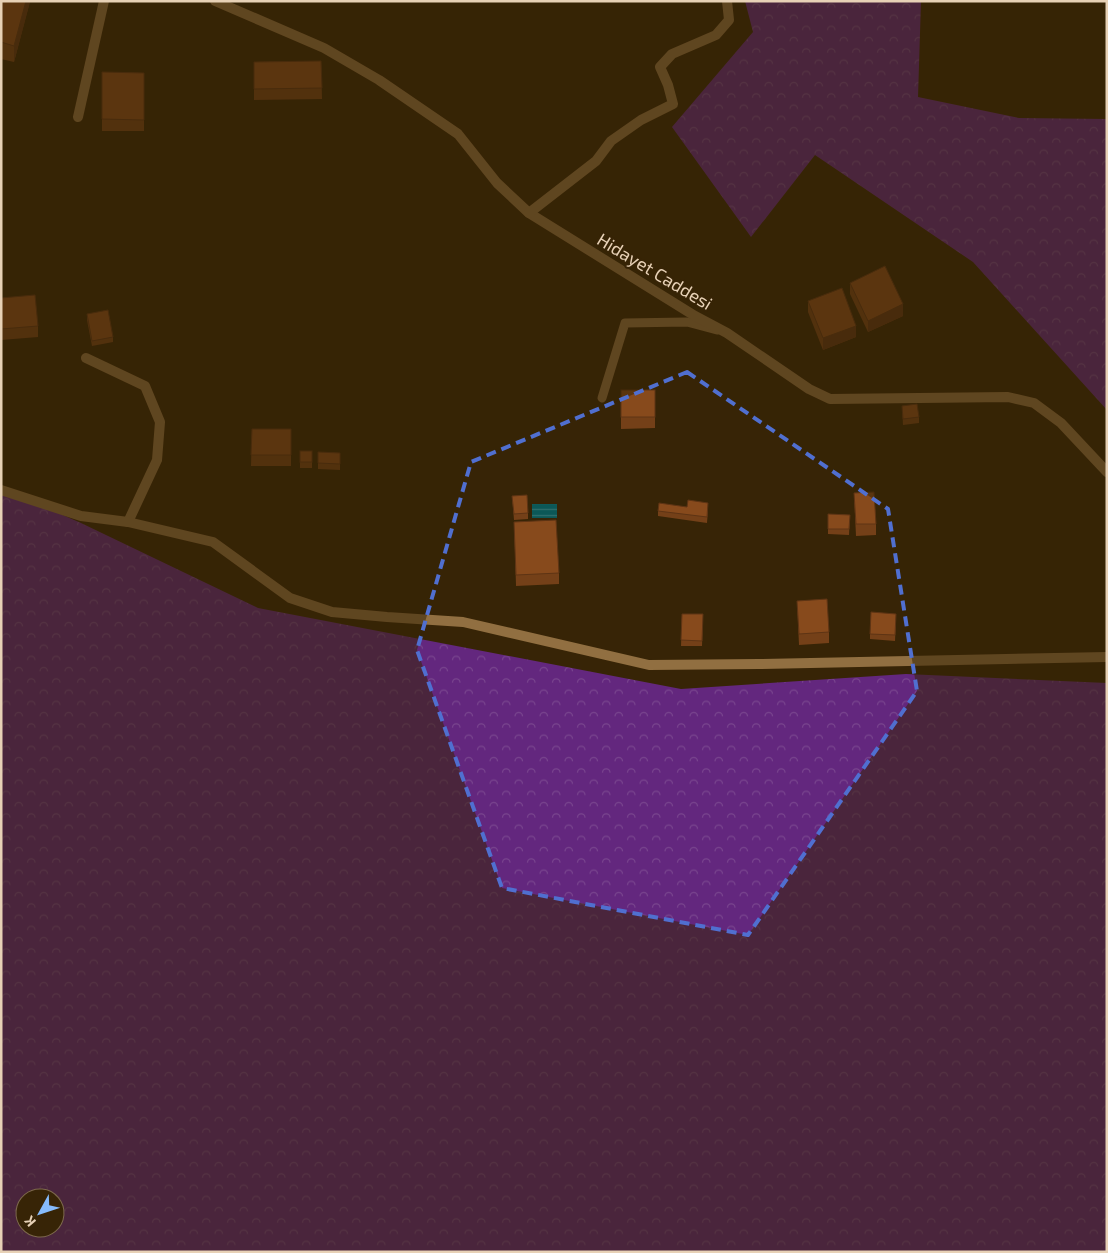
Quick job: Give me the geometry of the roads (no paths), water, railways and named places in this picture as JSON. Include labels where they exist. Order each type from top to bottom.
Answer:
[{"type":"street","points":[[78,117],[104,1]]},
{"type":"street","name":"Hidayet Caddesi","points":[[215,1],[324,48],[379,80],[458,134],[497,183],[529,213],[695,316],[727,333],[809,390],[830,399],[1008,398],[1034,404],[1061,423],[1107,472]]},
{"type":"street","points":[[529,213],[596,161],[611,141],[641,120],[673,104],[668,85],[660,67],[672,54],[716,35],[729,20],[728,1]]},
{"type":"street","points":[[86,358],[145,386],[160,422],[157,460],[128,522]]},
{"type":"street","points":[[1,490],[81,516],[128,522],[213,542],[290,598],[332,612],[463,622],[648,664],[769,664],[1107,657]]},
{"type":"lane","points":[[602,398],[625,323],[687,322],[727,333]]},
{"type":"water","points":[[532,504],[557,504],[557,518],[532,518]]}]
